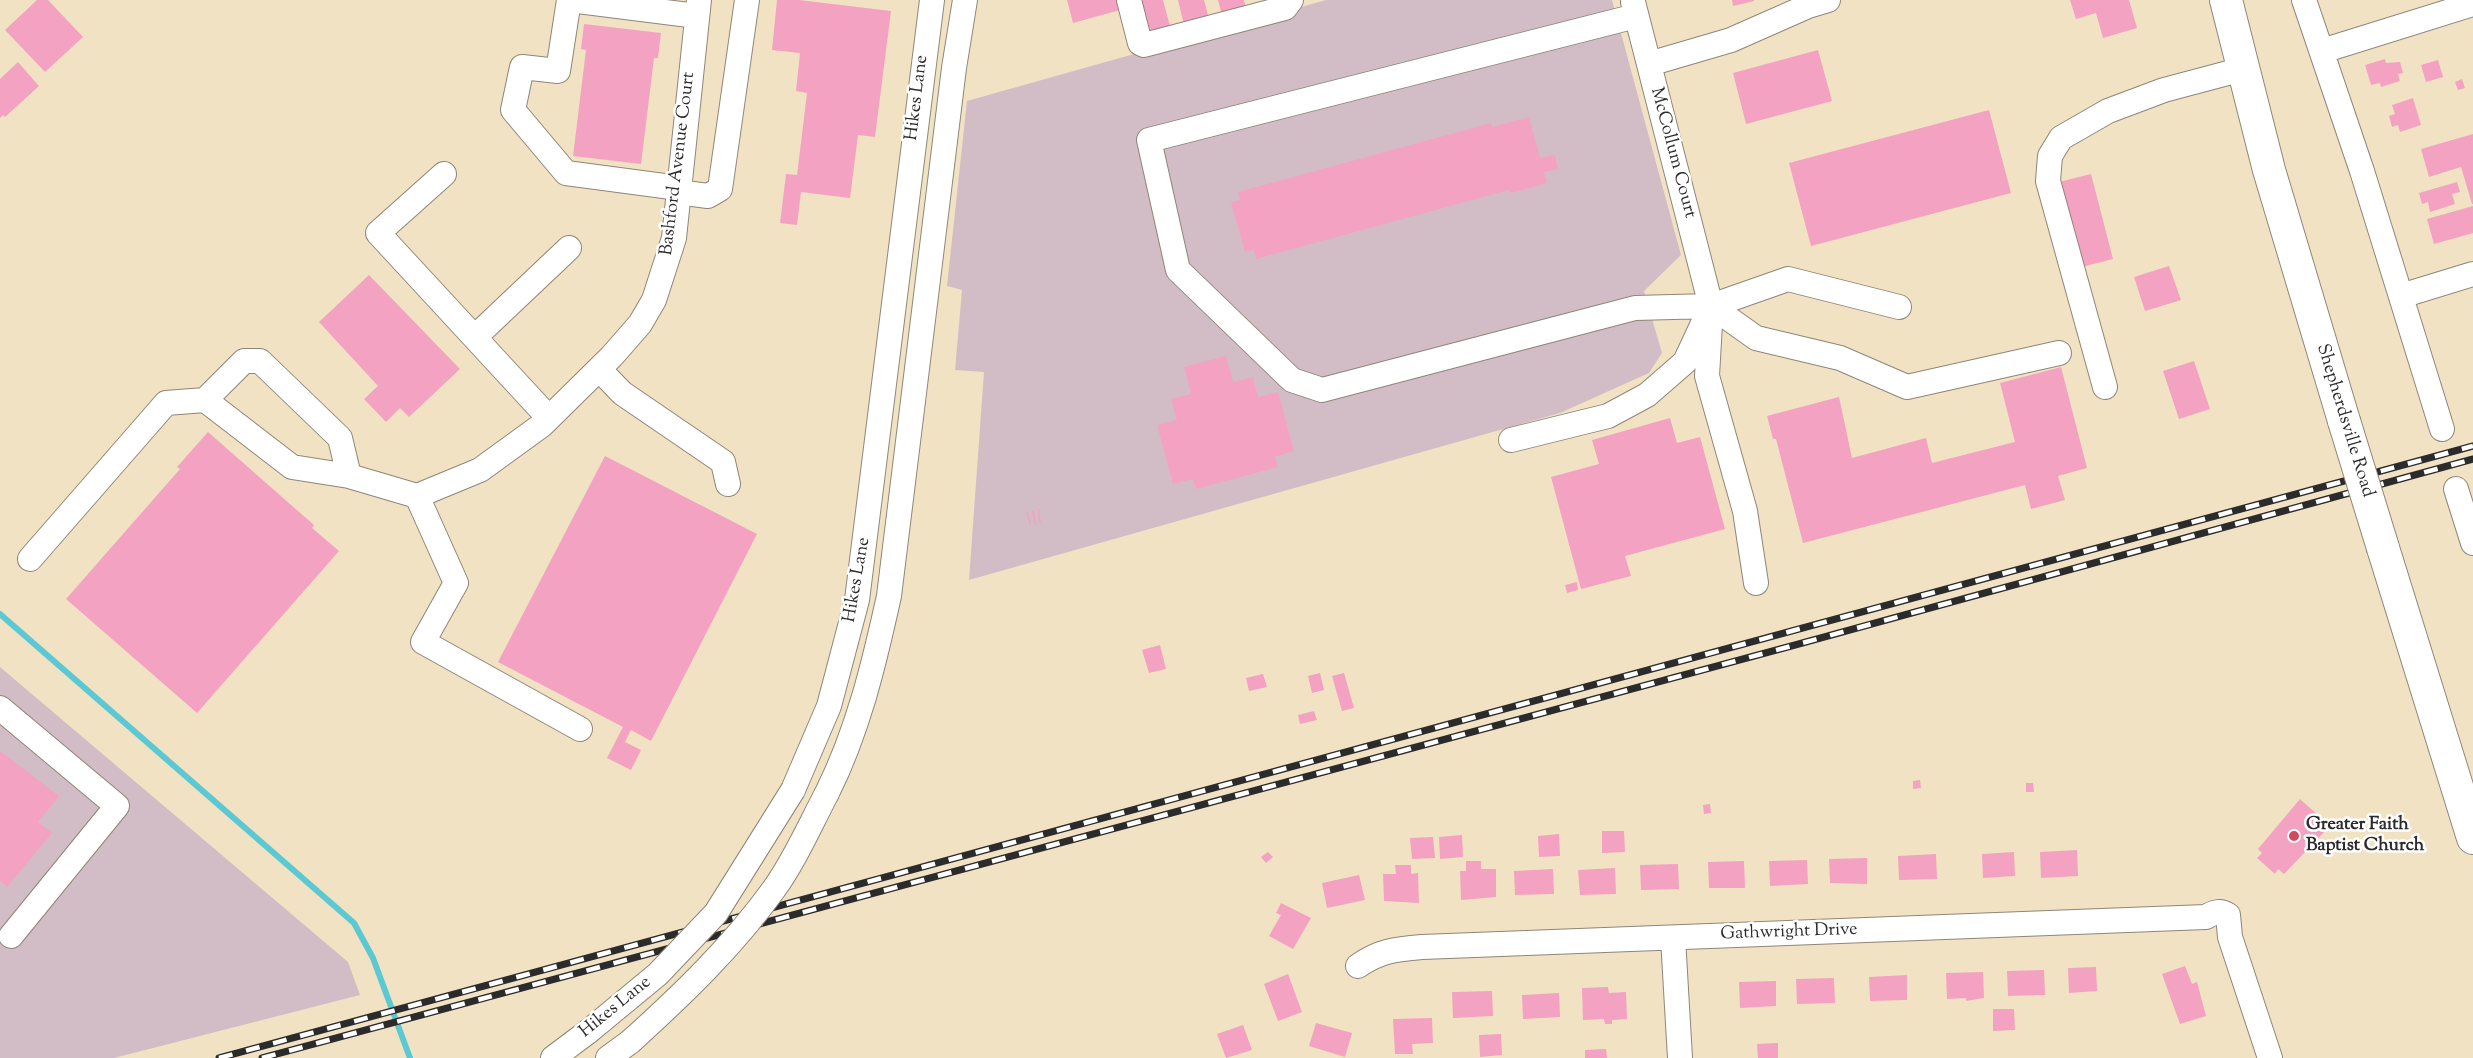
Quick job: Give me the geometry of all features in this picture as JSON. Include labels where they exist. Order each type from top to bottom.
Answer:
[{"type":"main road","name":"Shepherdsville Road","points":[[2226,0],[2300,280],[2473,838]]},
{"type":"street","points":[[698,8],[569,0],[558,71],[522,67],[513,110],[566,173],[708,196],[720,189],[747,0]]},
{"type":"street","name":"Hikes Lane","points":[[553,1058],[658,974],[716,913],[793,790],[829,706],[857,600],[932,0]]},
{"type":"street","name":"Hikes Lane","points":[[608,1058],[630,1042],[675,1001],[731,942],[775,888],[844,759],[876,657],[889,596],[954,68],[965,0]]},
{"type":"street","points":[[1129,0],[1140,43],[1144,45],[1285,8],[1290,0]]},
{"type":"street","points":[[1649,64],[1731,40],[1808,6],[1828,0]]},
{"type":"street","points":[[2304,0],[2442,429]]},
{"type":"street","points":[[2322,51],[2473,4]]},
{"type":"street","name":"Bashford Avenue Court","points":[[417,496],[480,470],[549,418],[599,369],[640,324],[654,300],[674,238],[698,8]]},
{"type":"street","points":[[1634,8],[1149,140],[1178,270],[1292,380],[1322,390],[1635,308],[1711,306],[1788,279],[1899,307]]},
{"type":"street","name":"McCollum Court","points":[[1634,8],[1711,306],[1707,376],[1745,511],[1756,583]]},
{"type":"street","points":[[2104,387],[2048,181],[2050,156],[2061,138],[2108,111],[2164,90],[2243,69]]},
{"type":"street","points":[[444,174],[378,233],[549,418]]},
{"type":"street","points":[[475,337],[569,248]]},
{"type":"street","points":[[2401,296],[2473,274]]},
{"type":"street","points":[[1711,306],[1756,338],[1840,358],[1907,387],[2059,353]]},
{"type":"street","points":[[1511,440],[1608,417],[1647,395],[1685,362],[1711,306]]},
{"type":"street","points":[[30,559],[166,403],[205,400],[244,362],[260,361],[340,438],[349,476]]},
{"type":"street","points":[[599,369],[622,393],[723,462],[728,484]]},
{"type":"street","points":[[205,400],[292,467],[349,476],[417,496],[456,583],[423,642],[580,729]]},
{"type":"street","points":[[2456,489],[2473,543]]},
{"type":"street","points":[[0,708],[117,806],[4,936]]},
{"type":"street","name":"Gathwright Drive","points":[[1358,966],[1375,953],[1391,949],[2206,917],[2214,912],[2223,912],[2228,915],[2230,937],[2270,1058]]},
{"type":"street","points":[[1673,938],[1680,1058]]},
{"type":"shaded area","points":[[1326,0],[1612,0],[1681,255],[1644,291],[1662,353],[1649,373],[1560,413],[969,580],[984,372],[955,370],[962,290],[947,286],[967,101]]},
{"type":"shaded area","points":[[0,667],[348,962],[360,995],[114,1058],[0,1058]]},
{"type":"building","points":[[37,0],[48,0],[83,37],[45,72],[5,30]]},
{"type":"building","points":[[777,0],[799,0],[891,11],[875,137],[858,135],[850,198],[801,192],[797,225],[780,223],[786,174],[797,175],[807,93],[796,91],[800,53],[772,50]]},
{"type":"building","points":[[1067,0],[1125,0],[1127,8],[1073,23]]},
{"type":"building","points":[[1137,0],[1163,0],[1171,30],[1147,36]]},
{"type":"building","points":[[1178,0],[1204,0],[1209,19],[1184,25]]},
{"type":"building","points":[[1218,0],[1244,0],[1246,9],[1222,15]]},
{"type":"building","points":[[1732,0],[1754,0],[1754,1],[1733,6]]},
{"type":"building","points":[[2070,0],[2129,0],[2137,28],[2103,38],[2096,13],[2076,19]]},
{"type":"building","points":[[584,24],[661,33],[658,58],[654,58],[641,164],[573,156],[586,50],[581,49]]},
{"type":"building","points":[[1818,50],[1832,101],[1746,124],[1733,73]]},
{"type":"building","points":[[2385,59],[2386,63],[2400,62],[2403,73],[2398,74],[2400,81],[2381,87],[2380,83],[2371,85],[2365,65]]},
{"type":"building","points":[[2438,60],[2443,77],[2426,82],[2421,65]]},
{"type":"building","points":[[18,62],[39,86],[5,117],[3,115],[0,118],[0,79]]},
{"type":"building","points":[[2462,79],[2465,88],[2458,90],[2455,82]]},
{"type":"building","points":[[2413,98],[2421,125],[2400,132],[2398,125],[2392,127],[2389,116],[2395,114],[2392,105]]},
{"type":"building","points":[[1989,110],[2011,193],[1811,246],[1789,163]]},
{"type":"building","points":[[1529,117],[1540,158],[1555,155],[1558,169],[1544,172],[1547,183],[1511,193],[1509,190],[1256,259],[1254,250],[1245,252],[1231,202],[1240,200],[1238,192],[1491,123],[1492,127]]},
{"type":"building","points":[[2473,134],[2472,204],[2461,167],[2429,177],[2421,149]]},
{"type":"building","points":[[2091,174],[2113,259],[2082,267],[2059,182]]},
{"type":"building","points":[[2457,182],[2460,192],[2452,194],[2455,204],[2430,212],[2428,202],[2422,204],[2419,193]]},
{"type":"building","points":[[2473,206],[2473,233],[2434,244],[2427,219]]},
{"type":"building","points":[[2169,266],[2181,300],[2145,311],[2134,277]]},
{"type":"building","points":[[369,275],[460,369],[409,417],[400,408],[386,422],[364,399],[378,386],[319,322]]},
{"type":"building","points":[[1226,356],[1233,382],[1253,377],[1258,397],[1278,392],[1294,451],[1275,457],[1278,467],[1196,489],[1193,479],[1173,484],[1157,425],[1177,420],[1171,399],[1191,394],[1184,367]]},
{"type":"building","points":[[2194,361],[2210,409],[2179,419],[2163,371]]},
{"type":"building","points":[[2061,367],[2087,468],[2058,476],[2065,500],[2031,509],[2025,485],[1803,543],[1776,439],[1773,439],[1767,416],[1839,397],[1852,458],[1926,438],[1932,463],[2015,442],[2000,383]]},
{"type":"building","points":[[1670,418],[1677,443],[1700,437],[1725,529],[1625,556],[1631,576],[1581,589],[1551,477],[1599,464],[1592,440]]},
{"type":"building","points":[[208,432],[314,525],[312,528],[339,551],[197,713],[66,599],[180,469],[177,467]]},
{"type":"building","points":[[605,456],[757,534],[651,741],[631,730],[625,742],[641,750],[631,770],[607,758],[623,727],[498,662]]},
{"type":"building","points":[[1032,511],[1034,511],[1036,524],[1034,524]]},
{"type":"building","points":[[1577,582],[1578,590],[1567,593],[1565,585]]},
{"type":"building","points":[[1160,645],[1166,669],[1149,673],[1142,650]]},
{"type":"building","points":[[1320,673],[1324,690],[1312,693],[1308,676]]},
{"type":"building","points":[[1344,673],[1354,708],[1342,711],[1332,676]]},
{"type":"building","points":[[1263,674],[1267,687],[1249,691],[1246,678]]},
{"type":"building","points":[[1314,711],[1317,720],[1300,724],[1298,715]]},
{"type":"building","points":[[0,751],[59,796],[38,822],[52,833],[7,887],[0,881]]},
{"type":"building","points":[[1920,780],[1921,788],[1913,789],[1913,781]]},
{"type":"building","points":[[2026,783],[2033,783],[2034,792],[2026,792]]},
{"type":"building","name":"Greater Faith Baptist Church","points":[[2300,799],[2330,826],[2284,874],[2278,869],[2275,874],[2257,858],[2262,853],[2258,849]]},
{"type":"building","points":[[1710,804],[1711,813],[1704,814],[1703,805]]},
{"type":"building","points":[[1602,831],[1624,831],[1625,852],[1602,853]]},
{"type":"building","points":[[1559,834],[1560,856],[1539,857],[1538,836]]},
{"type":"building","points":[[1462,835],[1463,857],[1440,859],[1439,837]]},
{"type":"building","points":[[1433,837],[1435,858],[1412,859],[1410,838]]},
{"type":"building","points":[[2077,850],[2078,876],[2041,878],[2040,852]]},
{"type":"building","points":[[1268,852],[1273,857],[1266,863],[1261,857]]},
{"type":"building","points":[[2014,852],[2015,876],[1983,878],[1982,854]]},
{"type":"building","points":[[1936,854],[1937,879],[1899,880],[1898,856]]},
{"type":"building","points":[[1867,858],[1867,884],[1830,883],[1829,859]]},
{"type":"building","points":[[1807,860],[1808,884],[1770,886],[1769,861]]},
{"type":"building","points":[[1466,861],[1481,861],[1481,869],[1496,869],[1496,897],[1461,900],[1460,871],[1466,871]]},
{"type":"building","points":[[1744,861],[1745,888],[1709,888],[1708,862]]},
{"type":"building","points":[[1678,864],[1679,889],[1641,890],[1640,865]]},
{"type":"building","points":[[1395,865],[1411,865],[1411,874],[1418,873],[1419,903],[1384,901],[1383,874],[1396,874]]},
{"type":"building","points":[[1615,868],[1616,894],[1580,895],[1578,870]]},
{"type":"building","points":[[1553,869],[1554,894],[1515,895],[1514,871]]},
{"type":"building","points":[[1359,875],[1365,900],[1327,908],[1322,883]]},
{"type":"building","points":[[1281,903],[1311,918],[1293,949],[1269,936],[1281,915],[1276,913]]},
{"type":"building","points":[[2185,966],[2192,984],[2197,982],[2206,1016],[2180,1024],[2162,974]]},
{"type":"building","points":[[2096,967],[2097,991],[2069,993],[2068,968]]},
{"type":"building","points":[[2044,970],[2045,995],[2008,996],[2007,971]]},
{"type":"building","points":[[1983,972],[1984,998],[1966,1001],[1966,998],[1947,999],[1946,973]]},
{"type":"building","points":[[1288,974],[1302,1012],[1278,1021],[1264,984]]},
{"type":"building","points":[[1907,975],[1907,1000],[1870,1001],[1869,977]]},
{"type":"building","points":[[1834,978],[1835,1003],[1797,1004],[1796,979]]},
{"type":"building","points":[[1776,981],[1776,1006],[1740,1008],[1739,982]]},
{"type":"building","points":[[1608,987],[1609,993],[1626,992],[1627,1019],[1612,1020],[1612,1024],[1605,1024],[1604,1019],[1583,1020],[1582,988]]},
{"type":"building","points":[[1492,991],[1493,1016],[1453,1018],[1452,992]]},
{"type":"building","points":[[1559,993],[1560,1017],[1523,1019],[1522,995]]},
{"type":"building","points":[[1993,1009],[2014,1009],[2015,1030],[1993,1031]]},
{"type":"building","points":[[1432,1018],[1433,1043],[1412,1044],[1413,1054],[1395,1054],[1393,1019]]},
{"type":"building","points":[[1316,1023],[1352,1033],[1345,1057],[1309,1046]]},
{"type":"building","points":[[1243,1025],[1252,1050],[1226,1058],[1217,1034]]},
{"type":"building","points":[[1501,1034],[1502,1055],[1480,1057],[1479,1035]]},
{"type":"building","points":[[1778,1043],[1778,1058],[1758,1058],[1757,1044]]},
{"type":"building","points":[[1606,1049],[1607,1058],[1585,1058],[1585,1050]]},
{"type":"waterway","points":[[0,614],[354,923],[373,958],[410,1058]]},
{"type":"railway","points":[[219,1058],[2473,446]]},
{"type":"railway","points":[[262,1058],[1795,645],[2473,459]]},
{"type":"place","name":"Greater Faith Baptist Church","points":[[2294,836]]}]
